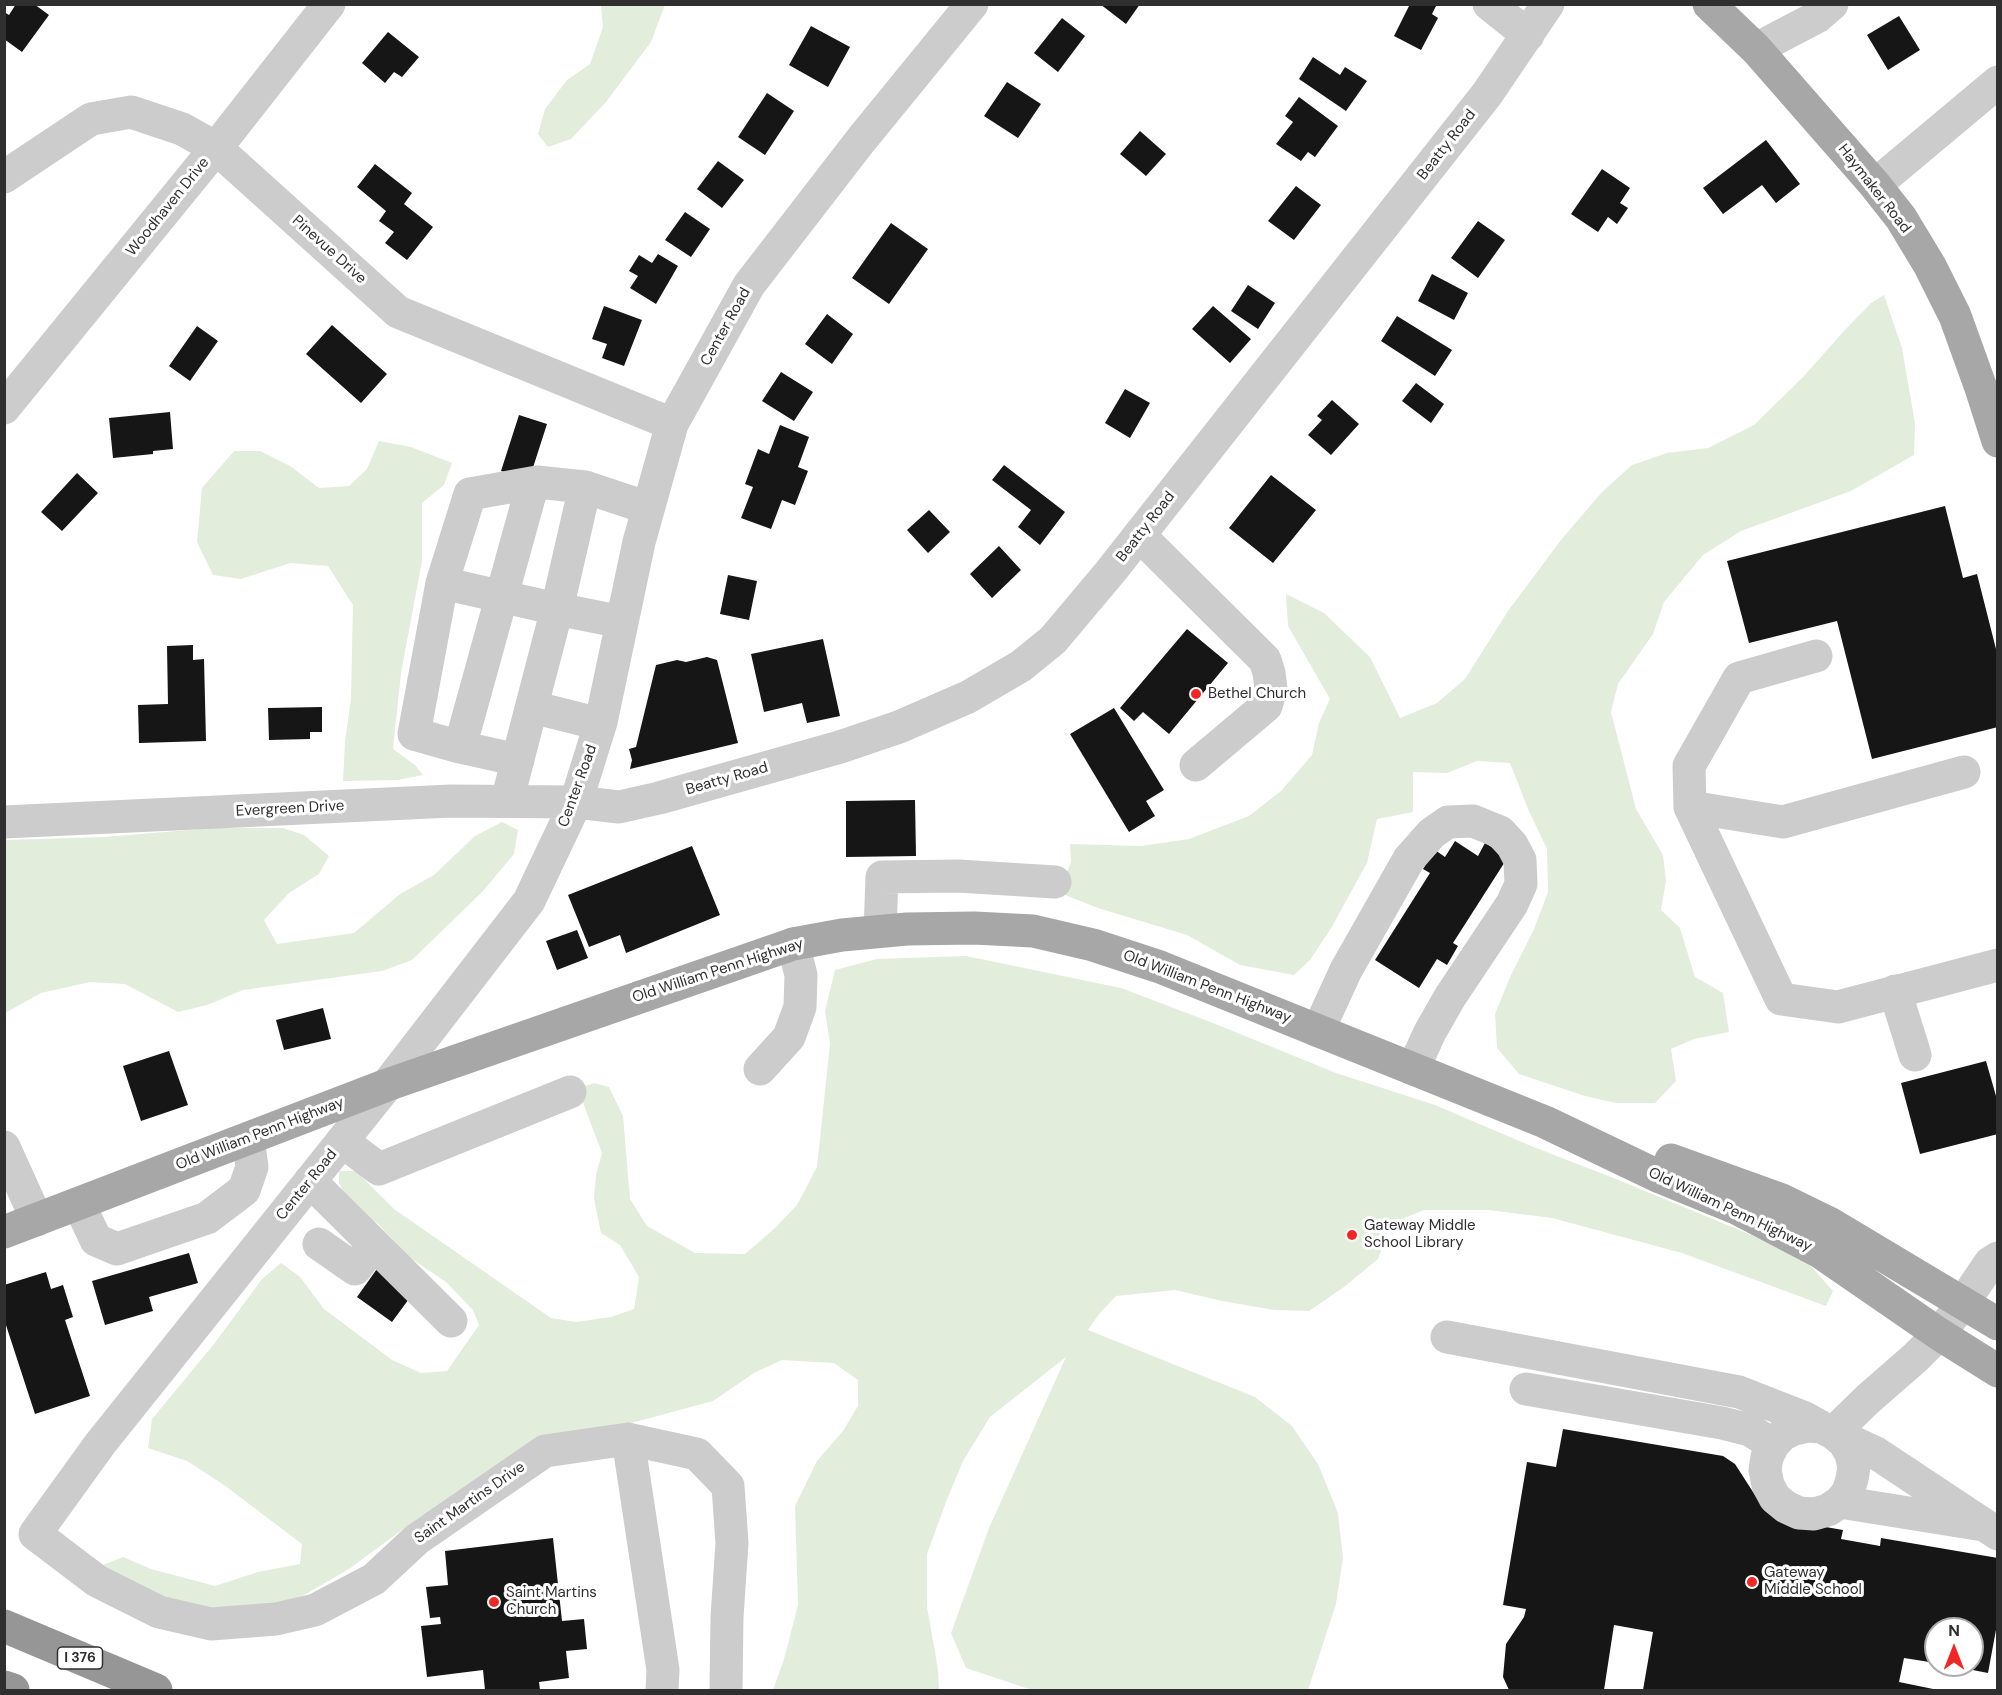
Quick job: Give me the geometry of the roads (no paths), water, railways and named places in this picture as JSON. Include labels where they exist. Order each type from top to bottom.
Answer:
[{"type":"highway","name":"I 376","points":[[4,1626],[156,1690]]},
{"type":"highway","points":[[4,1687],[13,1690]]},
{"type":"main road","name":"Haymaker Road","points":[[1709,4],[1756,49],[1901,218],[1930,266],[1955,316],[1998,441]]},
{"type":"main road","name":"Old William Penn Highway","points":[[4,1232],[387,1085],[793,944],[880,931],[974,928],[1033,931],[1093,945],[1160,967],[1545,1122],[1660,1177],[1736,1208],[1812,1247],[1939,1334],[1998,1371]]},
{"type":"main road","name":"Old William Penn Highway","points":[[1545,1122],[1668,1158],[1782,1200],[1830,1223],[1998,1324]]},
{"type":"street","name":"Woodhaven Drive","points":[[4,408],[216,148],[329,4]]},
{"type":"street","name":"Center Road","points":[[35,1534],[100,1444],[342,1142],[530,901],[576,802],[600,724],[639,542],[672,424],[749,285],[861,140],[972,4]]},
{"type":"street","points":[[1489,4],[1528,35]]},
{"type":"street","name":"Beatty Road","points":[[576,802],[619,807],[659,798],[840,747],[899,727],[968,697],[1021,666],[1053,640],[1139,535],[1487,94],[1548,4]]},
{"type":"street","points":[[1756,49],[1817,17],[1832,4]]},
{"type":"street","points":[[1875,185],[1998,82]]},
{"type":"street","name":"Pinevue Drive","points":[[4,177],[91,119],[132,112],[182,129],[216,148],[398,312],[672,424]]},
{"type":"street","points":[[518,760],[414,734],[442,583],[470,494],[533,483],[585,487],[648,508]]},
{"type":"street","points":[[460,747],[533,483]]},
{"type":"street","points":[[507,801],[557,609],[585,487]]},
{"type":"street","points":[[1139,535],[1265,660],[1269,673],[1271,689],[1266,706],[1196,765]]},
{"type":"street","points":[[442,583],[622,622]]},
{"type":"street","points":[[1816,656],[1739,678],[1689,766],[1690,807],[1781,999],[1838,1006],[1998,965]]},
{"type":"street","points":[[532,707],[600,724]]},
{"type":"street","points":[[1690,807],[1783,822],[1964,772]]},
{"type":"street","name":"Evergreen Drive","points":[[4,822],[439,802],[576,802]]},
{"type":"street","points":[[1318,1031],[1346,970],[1409,859],[1431,833],[1448,822],[1473,821],[1500,832],[1512,845],[1520,860],[1521,884],[1512,904],[1450,997],[1413,1069]]},
{"type":"street","points":[[880,931],[882,877],[958,876],[1055,882]]},
{"type":"street","points":[[760,1069],[789,1037],[800,1006],[801,975],[793,944]]},
{"type":"street","points":[[1896,991],[1915,1055]]},
{"type":"street","points":[[342,1142],[380,1169],[570,1092]]},
{"type":"street","points":[[79,1204],[96,1240],[117,1249],[207,1218],[244,1190],[252,1167],[248,1139]]},
{"type":"street","points":[[4,1147],[37,1220]]},
{"type":"street","points":[[310,1181],[451,1321]]},
{"type":"street","points":[[320,1244],[355,1269],[374,1245]]},
{"type":"street","points":[[1827,1430],[1868,1399],[1939,1334],[1990,1263],[1998,1258]]},
{"type":"street","points":[[1448,1337],[1739,1392],[1803,1417],[1876,1453],[1992,1530]]},
{"type":"street","points":[[1526,1389],[1734,1426],[1750,1430],[1773,1445]]},
{"type":"street","points":[[1734,1426],[1739,1392]]},
{"type":"street","points":[[1808,1426],[1827,1430],[1844,1442],[1851,1454],[1854,1467],[1848,1492],[1840,1502],[1828,1510],[1814,1514],[1799,1513],[1786,1507],[1775,1498],[1768,1485],[1766,1464],[1773,1445],[1782,1435],[1794,1428],[1808,1426]]},
{"type":"street","points":[[628,1439],[663,1670],[662,1690]]},
{"type":"street","name":"Saint Martins Drive","points":[[35,1534],[97,1581],[159,1612],[211,1624],[276,1619],[315,1610],[374,1579],[417,1539],[545,1451],[628,1439],[697,1454],[728,1486],[732,1543],[727,1617],[726,1690]]},
{"type":"street","points":[[1840,1502],[1992,1530]]},
{"type":"place","name":"Bethel Church","points":[[1196,694]]},
{"type":"place","name":"Gateway Middle School Library","points":[[1352,1235]]},
{"type":"place","name":"Gateway Middle School","points":[[1752,1582]]},
{"type":"place","name":"Saint Martins Church","points":[[494,1602]]}]
